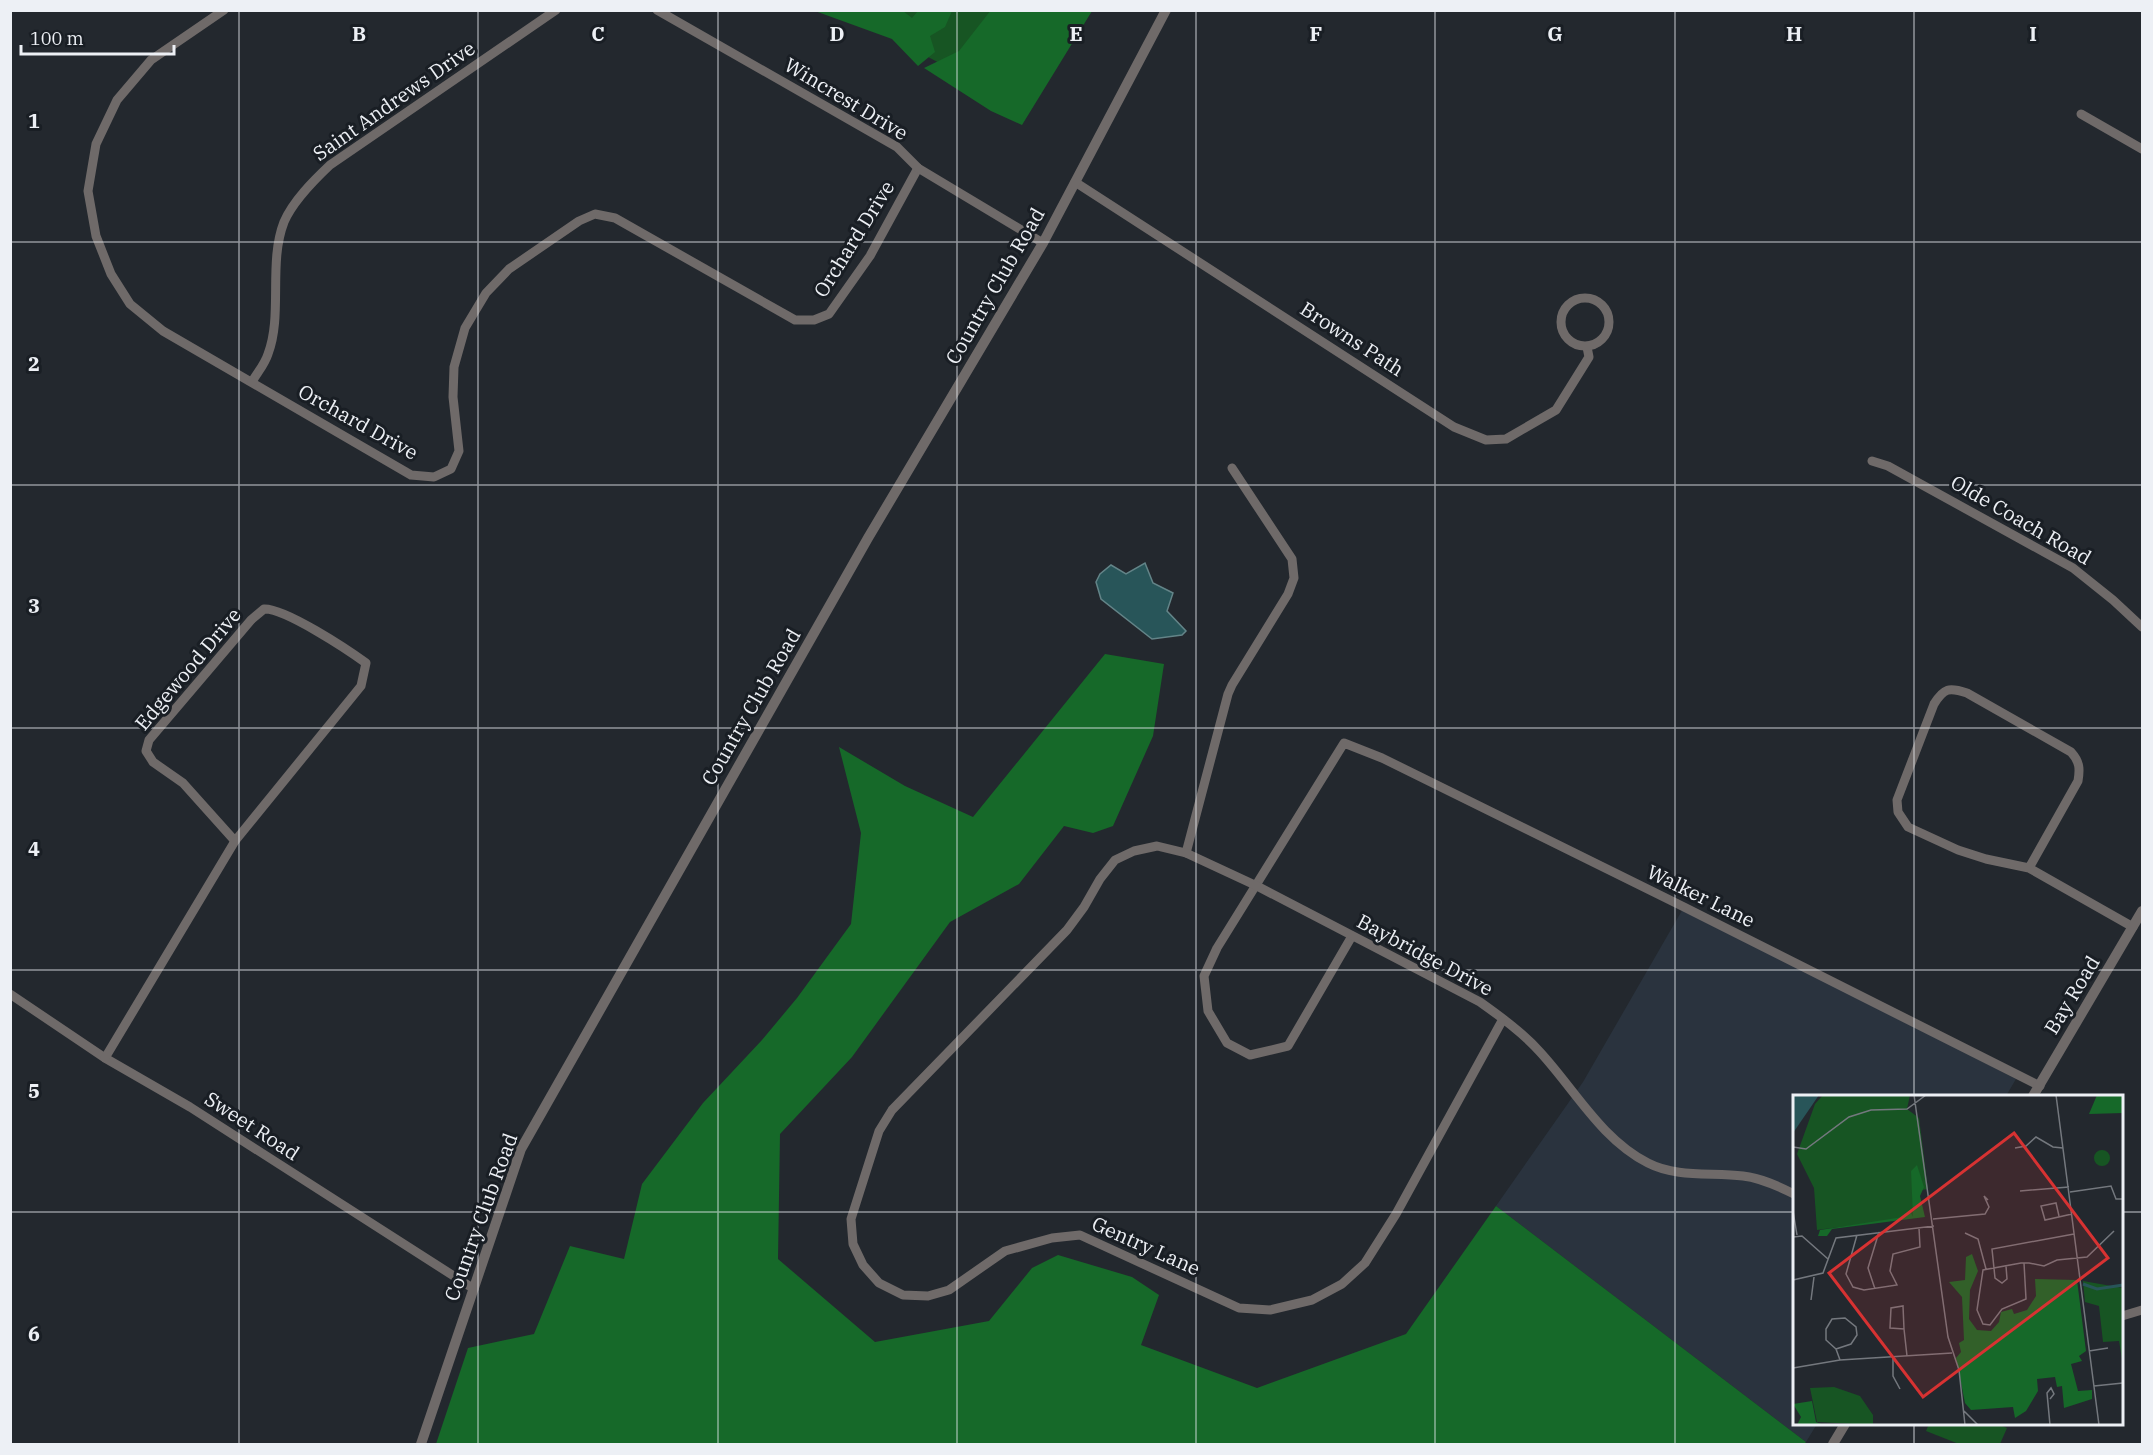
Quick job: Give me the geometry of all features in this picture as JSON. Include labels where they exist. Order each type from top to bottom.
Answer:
[{"type":"street","name":"Orchard Drive","points":[[224,10],[151,60],[117,100],[96,144],[88,191],[96,236],[111,274],[130,304],[163,331],[411,475],[434,477],[451,469],[459,451],[453,397],[454,367],[465,328],[486,293],[509,269],[579,221],[595,214],[615,218],[795,320],[814,320],[829,314],[870,256],[918,168]]},
{"type":"street","name":"Saint Andrews Drive","points":[[252,382],[268,355],[273,331],[278,244],[285,221],[314,180],[330,165],[556,10]]},
{"type":"street","name":"Wincrest Drive","points":[[657,10],[897,147],[918,168],[1043,243]]},
{"type":"street","name":"Country Club Road","points":[[421,1444],[520,1149],[862,548],[1043,243],[1166,10]]},
{"type":"street","points":[[2081,114],[2142,149]]},
{"type":"street","name":"Browns Path","points":[[1075,182],[1454,427],[1486,440],[1506,439],[1556,410],[1589,357],[1587,347]]},
{"type":"street","points":[[1584,298],[1594,299],[1602,304],[1608,312],[1610,321],[1609,331],[1604,339],[1596,345],[1587,347],[1577,346],[1569,341],[1563,333],[1561,324],[1562,314],[1567,306],[1575,300],[1584,298]]},
{"type":"street","name":"Olde Coach Road","points":[[1872,461],[1888,466],[2073,567],[2142,627]]},
{"type":"street","points":[[1186,854],[1228,694],[1288,594],[1294,578],[1292,559],[1232,468]]},
{"type":"street","name":"Edgewood Drive","points":[[105,1058],[235,841],[361,686],[366,663],[326,638],[271,609],[264,609],[251,620],[149,740],[146,751],[153,762],[183,783],[235,841]]},
{"type":"street","points":[[2029,868],[2078,781],[2080,770],[2078,759],[2071,752],[1967,693],[1947,689],[1940,694],[1934,704],[1897,800],[1898,812],[1908,827],[1986,860],[2029,868],[2133,927]]},
{"type":"street","name":"Walker Lane","points":[[1257,886],[1344,743],[1392,763],[2040,1086]]},
{"type":"street","name":"Gentry Lane","points":[[1257,886],[1186,854],[1158,846],[1134,851],[1115,860],[1067,930],[892,1110],[879,1131],[851,1219],[853,1244],[862,1265],[879,1283],[903,1295],[928,1296],[950,1290],[1005,1251],[1052,1238],[1080,1235],[1239,1308],[1270,1310],[1312,1299],[1342,1284],[1365,1263],[1396,1214],[1503,1019]]},
{"type":"street","points":[[1257,886],[1217,948],[1204,976],[1208,1011],[1227,1042],[1250,1055],[1288,1046],[1352,936]]},
{"type":"street","name":"Baybridge Drive","points":[[1257,886],[1480,1002],[1539,1050],[1611,1138],[1630,1153],[1651,1165],[1688,1173],[1744,1176],[1770,1182],[1793,1194]]},
{"type":"street","name":"Bay Road","points":[[2034,1095],[2142,911]]},
{"type":"street","name":"Sweet Road","points":[[10,994],[105,1058],[190,1107],[474,1289]]},
{"type":"street","points":[[2123,1315],[2142,1310]]},
{"type":"street","points":[[1833,1444],[1844,1425]]},
{"type":"shaded area","points":[[1684,907],[2016,1079],[2007,1095],[1793,1095],[1793,1425],[1816,1425],[1806,1442],[1496,1206],[1583,1082]]},
{"type":"green space","points":[[991,10],[1092,11],[1022,125],[991,111],[924,68],[959,51]]},
{"type":"green space","points":[[815,11],[903,11],[912,18],[918,11],[952,11],[945,27],[930,36],[935,52],[918,66],[892,39]]},
{"type":"green space","points":[[841,11],[1010,11],[966,77]]},
{"type":"green space","points":[[1105,654],[1164,664],[1153,736],[1113,826],[1093,833],[1064,826],[1019,884],[950,922],[852,1057],[780,1134],[778,1259],[875,1342],[989,1321],[1032,1268],[1058,1255],[1132,1277],[1159,1295],[1141,1345],[1257,1388],[1406,1334],[1496,1206],[1806,1442],[1804,1444],[436,1444],[468,1348],[534,1334],[570,1246],[624,1259],[642,1184],[703,1103],[762,1040],[797,998],[851,924],[861,833],[839,747],[905,786],[973,817]]},
{"type":"green space","points":[[1929,1425],[2000,1425],[2007,1428],[2000,1444],[1959,1444],[1926,1431]]},
{"type":"water","points":[[1145,563],[1153,583],[1173,593],[1167,611],[1186,631],[1182,635],[1152,639],[1101,599],[1096,582],[1100,574],[1111,565],[1126,574]]}]
